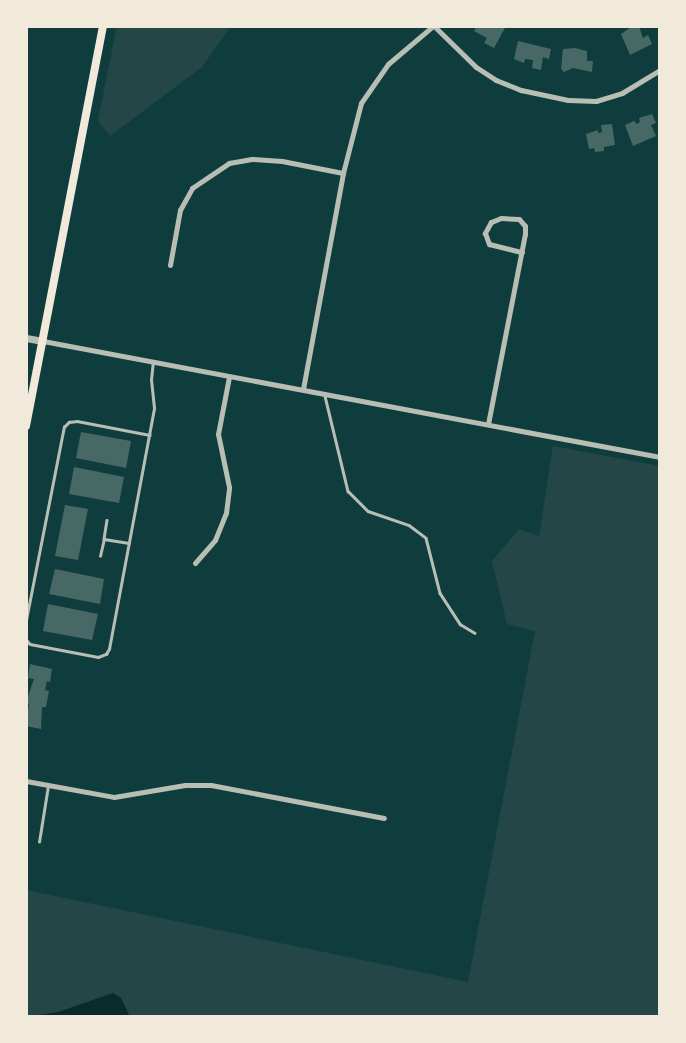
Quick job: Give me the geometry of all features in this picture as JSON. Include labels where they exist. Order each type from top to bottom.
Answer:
[{"type":"main road","points":[[26,426],[103,26]]},
{"type":"street","points":[[303,389],[352,128],[360,103],[388,64],[433,26],[476,67],[496,80],[521,90],[568,100],[596,101],[622,93],[660,70]]},
{"type":"street","points":[[170,265],[180,210],[192,188],[229,163],[252,159],[343,173]]},
{"type":"street","points":[[488,424],[522,252],[525,234],[523,221],[513,217],[491,222],[485,233],[489,244],[522,252]]},
{"type":"street","points":[[26,338],[660,457]]},
{"type":"street","points":[[195,563],[215,540],[226,513],[229,487],[218,434],[229,377]]},
{"type":"street","points":[[26,782],[100,796],[132,796],[185,785],[211,785],[384,818]]},
{"type":"lane","points":[[26,639],[30,643],[98,657],[106,654],[155,408],[151,380],[153,362]]},
{"type":"lane","points":[[323,393],[348,491],[368,511],[409,525],[426,538],[440,593],[460,624],[475,633]]},
{"type":"lane","points":[[26,620],[64,427],[69,422],[77,421],[150,435]]},
{"type":"lane","points":[[100,556],[107,520]]},
{"type":"lane","points":[[104,538],[129,543]]},
{"type":"lane","points":[[39,842],[48,786]]},
{"type":"shaded area","points":[[117,26],[231,26],[202,67],[110,136],[98,121]]},
{"type":"shaded area","points":[[553,446],[660,466],[660,1017],[26,1017],[26,890],[468,982],[535,631],[507,624],[492,561],[519,529],[539,536]]},
{"type":"shaded area","points":[[113,993],[121,998],[130,1017],[26,1017],[58,1012]]},
{"type":"building","points":[[477,26],[506,26],[494,48],[484,43],[487,38],[474,31]]},
{"type":"building","points":[[633,26],[639,26],[643,38],[648,35],[652,44],[630,55],[621,34]]},
{"type":"building","points":[[518,41],[551,49],[549,59],[543,57],[541,70],[532,68],[533,60],[525,59],[524,63],[514,59]]},
{"type":"building","points":[[563,49],[587,51],[587,61],[593,61],[592,72],[573,68],[564,72],[561,69]]},
{"type":"building","points":[[652,114],[656,123],[651,125],[656,136],[633,146],[625,125],[634,121],[637,124],[640,122],[639,118]]},
{"type":"building","points":[[612,124],[615,145],[604,147],[604,151],[595,152],[594,148],[589,149],[586,134],[598,130],[598,133],[602,132],[601,125]]},
{"type":"building","points":[[81,432],[131,441],[126,468],[76,458]]},
{"type":"building","points":[[74,467],[124,477],[119,503],[69,494]]},
{"type":"building","points":[[65,505],[88,509],[78,560],[55,556]]},
{"type":"building","points":[[55,569],[104,579],[100,604],[49,594]]},
{"type":"building","points":[[48,604],[98,614],[92,640],[43,631]]},
{"type":"building","points":[[30,664],[52,669],[50,682],[47,681],[45,690],[49,691],[46,707],[42,707],[41,729],[26,726],[29,704],[26,702],[34,679],[28,678]]}]
